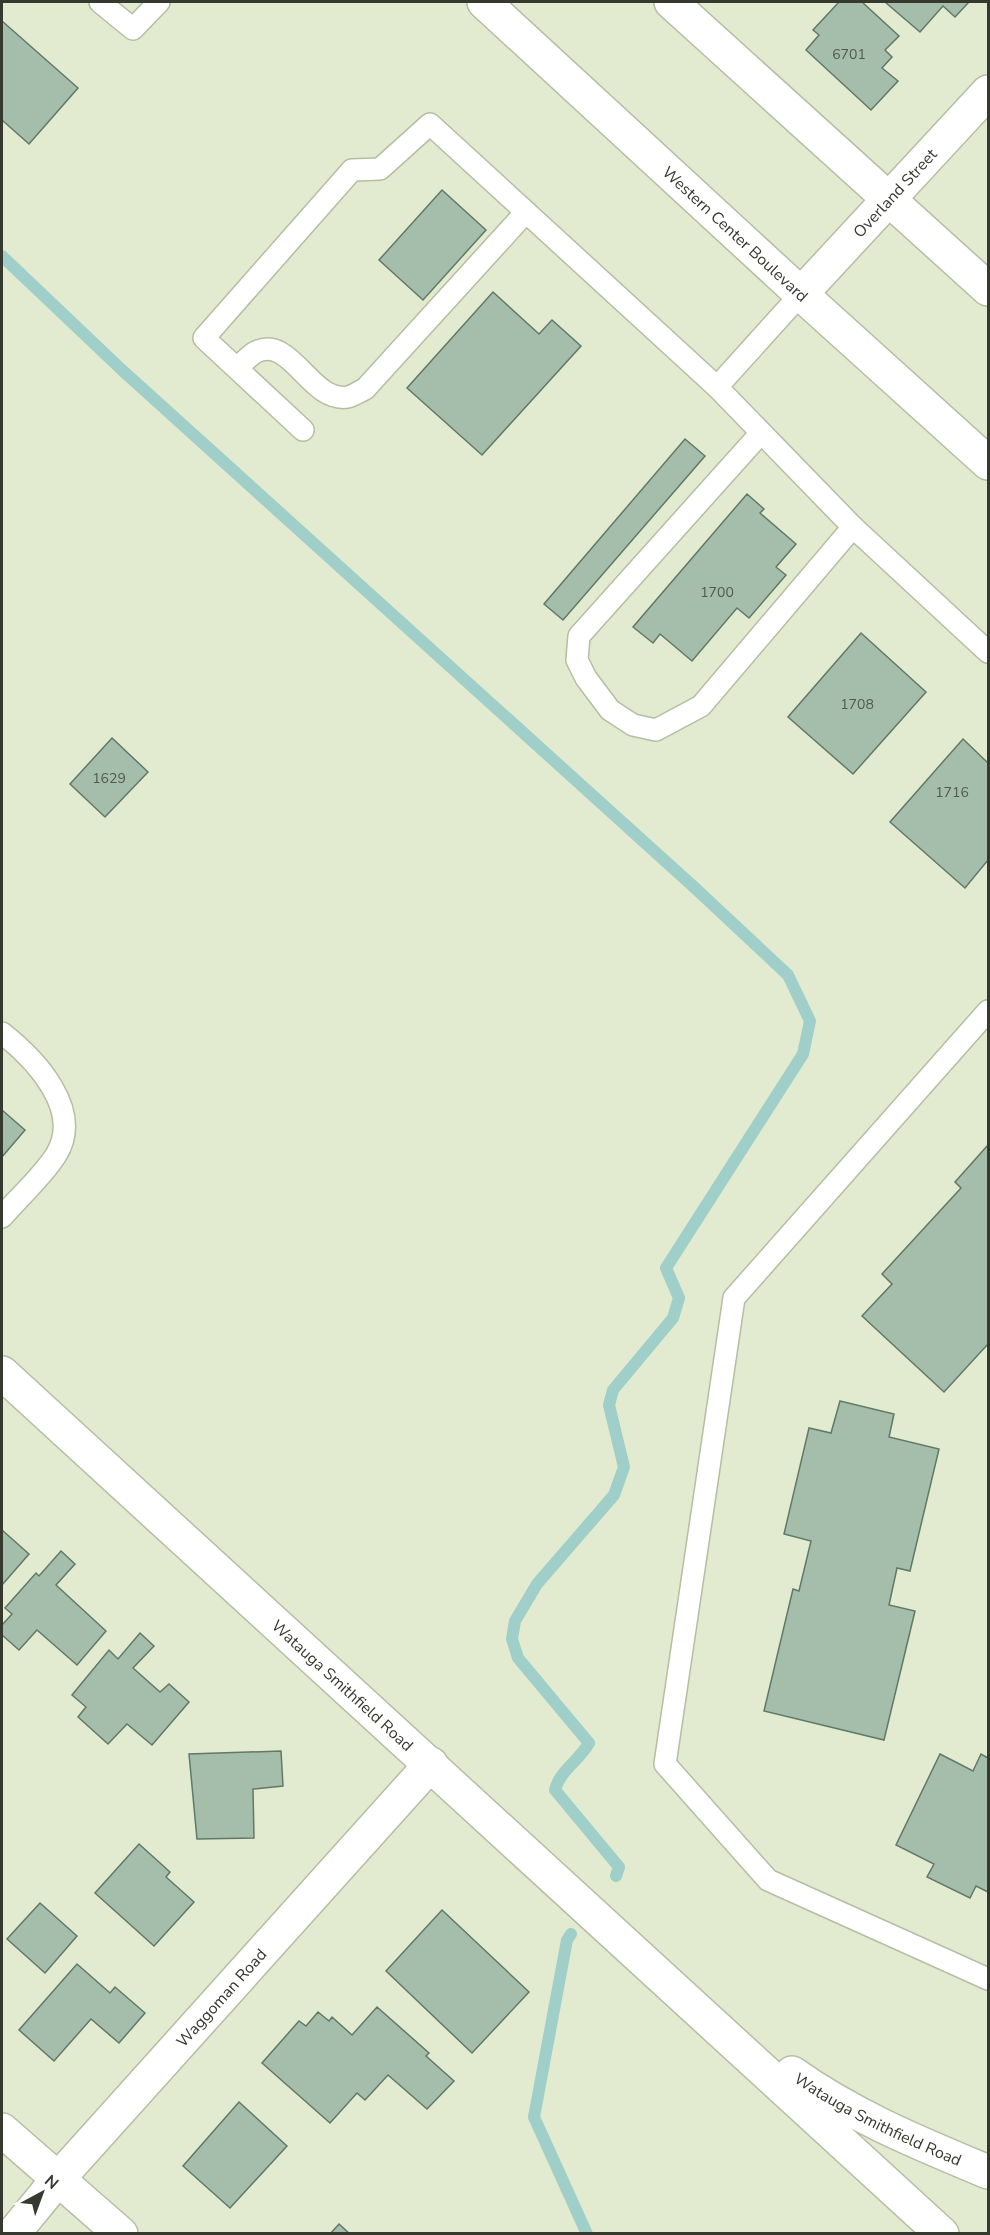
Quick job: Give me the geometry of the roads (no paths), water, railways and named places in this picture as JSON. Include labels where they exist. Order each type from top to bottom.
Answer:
[{"type":"street","name":"Western Center Boulevard","points":[[484,2],[988,463]]},
{"type":"street","points":[[671,2],[988,289]]},
{"type":"street","name":"Overland Street","points":[[801,294],[988,92]]},
{"type":"street","name":"Watauga Smithfield Road","points":[[2,1373],[684,1995],[942,2234]]},
{"type":"street","name":"Waggoman Road","points":[[13,2234],[58,2179],[431,1764]]},
{"type":"street","name":"Watauga Smithfield Road","points":[[684,1995],[815,2090],[885,2127],[988,2172]]},
{"type":"street","points":[[2,2130],[121,2234]]},
{"type":"lane","points":[[100,2],[134,29],[159,2]]},
{"type":"lane","points":[[303,430],[204,338],[352,170],[380,169],[430,124],[717,387],[760,434],[853,526],[988,652]]},
{"type":"lane","points":[[237,368],[255,352],[271,350],[287,356],[318,388],[332,396],[348,397],[365,388],[526,212]]},
{"type":"lane","points":[[717,387],[801,294]]},
{"type":"lane","points":[[760,434],[579,636],[577,660],[586,678],[610,710],[633,725],[656,730],[701,706],[853,526]]},
{"type":"lane","points":[[988,1011],[734,1298],[665,1764],[768,1880],[988,1979]]},
{"type":"lane","points":[[2,1033],[21,1047],[55,1091],[66,1129],[56,1155],[2,1217]]},
{"type":"waterway","points":[[2,256],[122,370],[695,888],[788,975],[810,1021],[803,1054],[666,1268],[679,1298],[673,1318],[613,1390],[609,1405],[624,1467],[614,1495],[537,1584],[515,1621],[512,1639],[518,1658],[589,1743],[565,1771],[555,1790],[619,1867],[616,1876]]},
{"type":"waterway","points":[[571,1934],[567,1940],[534,2117],[587,2234]]}]
